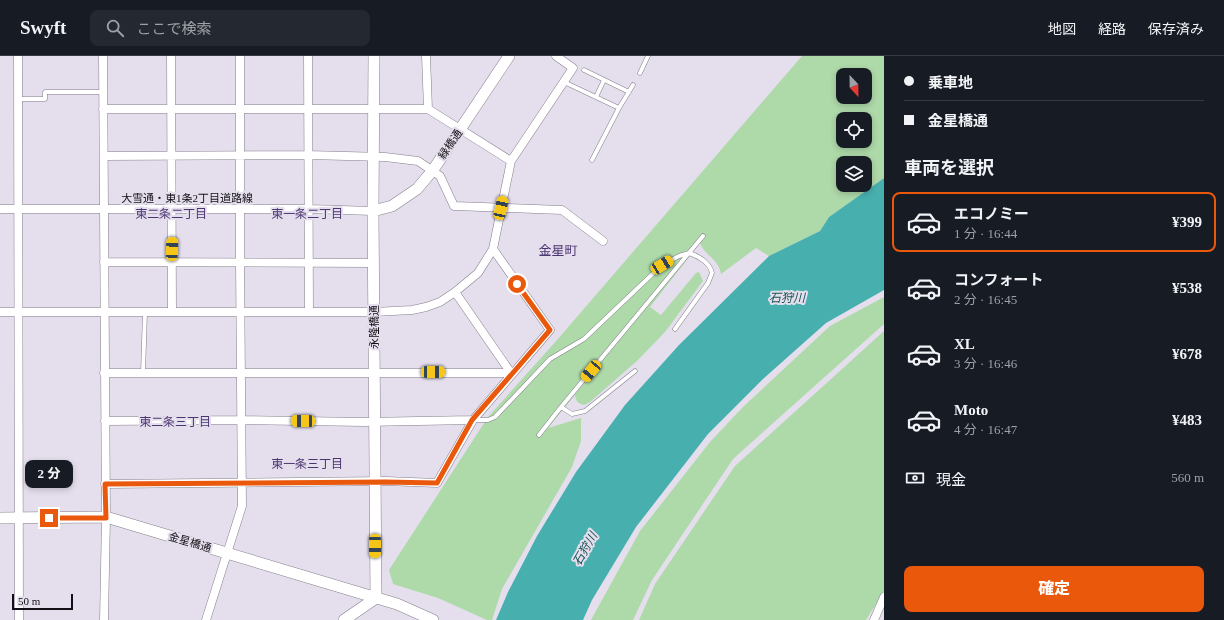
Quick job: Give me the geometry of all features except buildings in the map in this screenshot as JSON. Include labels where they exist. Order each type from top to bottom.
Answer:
[{"type":"street","points":[[18,56],[19,620]]},
{"type":"street","points":[[103,56],[106,518],[104,620]]},
{"type":"street","points":[[171,56],[173,208],[171,263],[172,312]]},
{"type":"street","points":[[206,620],[242,506],[240,56]]},
{"type":"street","points":[[308,56],[309,312]]},
{"type":"street","name":"永隆橋通","points":[[374,56],[375,157],[373,211],[376,598]]},
{"type":"street","points":[[426,56],[428,109]]},
{"type":"street","name":"緑橋通","points":[[373,211],[392,206],[417,189],[433,170],[509,56]]},
{"type":"street","points":[[0,312],[374,312],[412,310],[440,302],[478,273],[493,249],[512,161],[573,68],[556,56]]},
{"type":"street","points":[[103,109],[428,109],[512,161]]},
{"type":"street","points":[[104,156],[172,155],[375,157],[418,161],[440,176],[454,206],[562,210],[603,241]]},
{"type":"street","name":"大雪通・東1条2丁目道路線","points":[[0,209],[173,208],[373,211]]},
{"type":"street","points":[[105,484],[437,483],[472,420],[511,373],[550,330],[493,249]]},
{"type":"street","points":[[104,262],[374,263]]},
{"type":"street","points":[[455,292],[511,373]]},
{"type":"street","points":[[104,373],[511,373]]},
{"type":"street","points":[[105,421],[241,420],[375,422],[472,420]]},
{"type":"street","name":"金星橋通","points":[[0,518],[106,518],[397,604],[433,620]]},
{"type":"street","points":[[874,620],[884,597]]},
{"type":"street","points":[[344,620],[376,598]]},
{"type":"lane","points":[[640,73],[648,56]]},
{"type":"lane","points":[[584,70],[629,92]]},
{"type":"lane","points":[[596,97],[604,80]]},
{"type":"lane","points":[[564,82],[619,108]]},
{"type":"lane","points":[[592,160],[619,108],[633,85]]},
{"type":"lane","points":[[18,99],[45,99],[45,92],[103,92]]},
{"type":"lane","points":[[539,435],[560,407],[703,236]]},
{"type":"lane","points":[[472,420],[488,420],[495,417],[550,359],[584,339],[662,265],[679,256],[689,253],[696,255],[705,262],[711,269],[712,273],[708,283],[675,329]]},
{"type":"lane","points":[[143,373],[145,312]]},
{"type":"lane","points":[[560,407],[572,414],[585,412],[636,371]]},
{"type":"shaded area","points":[[802,56],[884,56],[884,178],[872,187],[872,156],[836,156],[836,192],[864,192],[829,217],[820,231],[769,256],[756,248],[721,274],[718,265],[700,243],[650,307],[661,315],[696,273],[699,272],[703,281],[665,332],[638,360],[590,402],[584,405],[578,403],[575,395],[548,428],[581,418],[581,441],[572,467],[502,589],[492,620],[487,620],[438,598],[393,584],[389,570],[488,417],[557,340]]},
{"type":"shaded area","points":[[884,297],[884,324],[733,459],[652,580],[633,620],[591,620],[640,531],[710,442],[743,407],[830,326]]},
{"type":"shaded area","points":[[884,331],[884,591],[866,620],[639,620],[655,584],[735,466]]},
{"type":"water","name":"石狩川","points":[[884,178],[884,290],[826,323],[763,379],[708,434],[636,527],[592,600],[583,620],[496,620],[508,592],[537,536],[576,472],[625,405],[679,345],[769,256],[820,231],[829,217],[864,192],[872,192],[872,187]]},
{"type":"district","name":"東二条二丁目","points":[[171,214]]},
{"type":"district","name":"東一条二丁目","points":[[307,214]]},
{"type":"district","name":"金星町","points":[[558,250]]},
{"type":"district","name":"東二条三丁目","points":[[175,422]]},
{"type":"district","name":"東一条三丁目","points":[[307,464]]},
{"type":"route","points":[[49,518],[106,518],[105,484],[437,483],[472,420],[511,373],[550,330],[517,284]]}]
